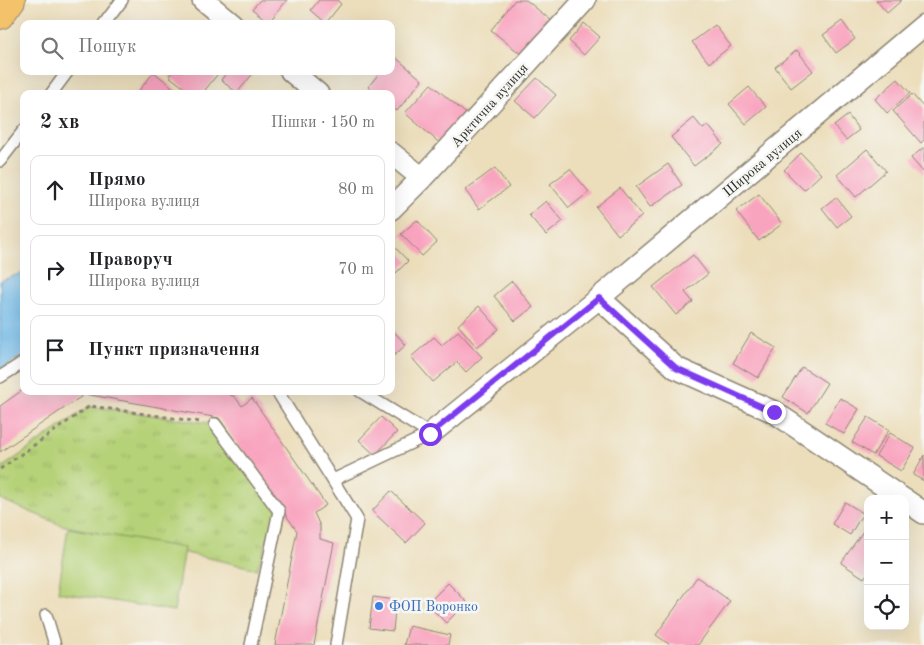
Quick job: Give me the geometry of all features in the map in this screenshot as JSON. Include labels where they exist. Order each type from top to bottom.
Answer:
[{"type":"main road","points":[[0,15],[12,0]]},
{"type":"street","points":[[203,0],[227,20]]},
{"type":"street","name":"Арктична вулиця","points":[[395,205],[586,0]]},
{"type":"street","name":"Широка вулиця","points":[[430,434],[599,298],[924,25]]},
{"type":"street","points":[[296,75],[313,90]]},
{"type":"street","points":[[395,156],[422,178]]},
{"type":"street","points":[[599,298],[676,368],[774,412],[897,495]]},
{"type":"street","points":[[909,503],[924,513]]},
{"type":"lane","points":[[107,20],[122,0]]},
{"type":"lane","points":[[54,90],[65,75]]},
{"type":"lane","points":[[0,161],[20,135]]},
{"type":"lane","points":[[0,377],[20,364]]},
{"type":"lane","points":[[280,395],[358,519],[336,645]]},
{"type":"lane","points":[[367,395],[430,434]]},
{"type":"lane","points":[[215,424],[279,511],[251,645]]},
{"type":"lane","points":[[333,480],[430,434]]},
{"type":"lane","points":[[46,615],[55,645]]},
{"type":"path","points":[[0,469],[90,406],[203,422]]},
{"type":"green space","points":[[90,406],[215,424],[279,511],[257,569],[61,525],[0,499],[0,469]]},
{"type":"green space","points":[[68,528],[184,548],[174,611],[58,592]]},
{"type":"water","points":[[20,274],[20,358],[0,370],[0,281]]},
{"type":"building","points":[[260,0],[287,0],[271,20],[266,20],[252,9]]},
{"type":"building","points":[[319,0],[337,0],[341,4],[328,20],[323,20],[311,10]]},
{"type":"building","points":[[515,0],[526,0],[558,26],[528,60],[491,30]]},
{"type":"building","points":[[876,0],[902,0],[887,13]]},
{"type":"building","points":[[842,21],[855,39],[836,53],[823,35]]},
{"type":"building","points":[[584,23],[600,37],[584,55],[569,41]]},
{"type":"building","points":[[715,25],[731,46],[709,63],[692,42]]},
{"type":"building","points":[[797,50],[813,71],[791,88],[775,67]]},
{"type":"building","points":[[395,57],[422,80],[397,111],[395,109],[395,90],[371,90],[368,87],[378,75],[395,75]]},
{"type":"building","points":[[152,75],[158,75],[176,90],[139,90]]},
{"type":"building","points":[[217,75],[205,90],[187,90],[169,76]]},
{"type":"building","points":[[225,75],[252,75],[239,90],[233,90],[221,80]]},
{"type":"building","points":[[537,78],[556,95],[535,118],[515,101]]},
{"type":"building","points":[[898,79],[910,93],[887,113],[875,99]]},
{"type":"building","points":[[431,84],[470,117],[444,147],[405,113]]},
{"type":"building","points":[[749,87],[766,107],[746,124],[729,104]]},
{"type":"building","points":[[912,94],[924,108],[924,140],[921,143],[893,111]]},
{"type":"building","points":[[848,115],[859,130],[846,140],[834,126]]},
{"type":"building","points":[[694,118],[703,129],[708,125],[723,144],[694,166],[671,137]]},
{"type":"building","points":[[924,147],[924,173],[911,158]]},
{"type":"building","points":[[867,149],[886,171],[856,197],[837,175]]},
{"type":"building","points":[[801,153],[821,174],[804,190],[784,170]]},
{"type":"building","points":[[668,164],[682,185],[650,207],[636,187]]},
{"type":"building","points":[[495,168],[509,187],[479,209],[465,190]]},
{"type":"building","points":[[570,169],[589,192],[569,208],[550,184]]},
{"type":"building","points":[[620,188],[642,216],[618,235],[596,207]]},
{"type":"building","points":[[759,194],[782,224],[759,241],[736,211]]},
{"type":"building","points":[[836,197],[851,216],[837,227],[822,208]]},
{"type":"building","points":[[546,201],[563,221],[546,235],[529,215]]},
{"type":"building","points":[[417,220],[437,242],[422,256],[401,234]]},
{"type":"building","points":[[395,247],[408,261],[395,274]]},
{"type":"building","points":[[693,255],[708,274],[685,292],[693,302],[676,315],[653,287]]},
{"type":"building","points":[[512,281],[533,307],[515,321],[494,296]]},
{"type":"building","points":[[479,306],[499,329],[477,347],[458,325]]},
{"type":"building","points":[[458,331],[482,357],[466,372],[457,362],[433,382],[411,357],[434,337],[442,345]]},
{"type":"building","points":[[395,333],[406,345],[395,355]]},
{"type":"building","points":[[751,333],[776,348],[758,378],[733,363]]},
{"type":"building","points":[[802,367],[827,383],[808,413],[783,397]]},
{"type":"building","points":[[20,392],[20,395],[84,395],[0,452],[0,406]]},
{"type":"building","points":[[91,395],[231,395],[235,397],[242,406],[252,398],[326,505],[314,513],[320,526],[320,539],[334,543],[314,645],[275,645],[297,531],[219,418]]},
{"type":"building","points":[[840,398],[859,409],[844,434],[825,423]]},
{"type":"building","points":[[381,417],[397,432],[375,455],[359,440]]},
{"type":"building","points":[[868,417],[889,430],[873,455],[852,442]]},
{"type":"building","points":[[890,433],[915,448],[901,471],[876,456]]},
{"type":"building","points":[[924,455],[924,481],[913,475]]},
{"type":"building","points":[[391,491],[425,523],[406,543],[372,511]]},
{"type":"building","points":[[845,502],[863,513],[850,535],[832,524]]},
{"type":"building","points":[[864,530],[864,578],[841,563]]},
{"type":"building","points":[[697,577],[730,601],[698,645],[670,645],[656,635]]},
{"type":"building","points":[[448,583],[467,602],[446,623],[427,604]]},
{"type":"building","points":[[373,597],[396,600],[393,631],[369,628]]},
{"type":"building","points":[[409,626],[450,635],[448,645],[404,645]]},
{"type":"place","name":"ФОП Воронко","points":[[379,606]]},
{"type":"route","points":[[430,434],[599,298],[676,368],[774,412]]}]
